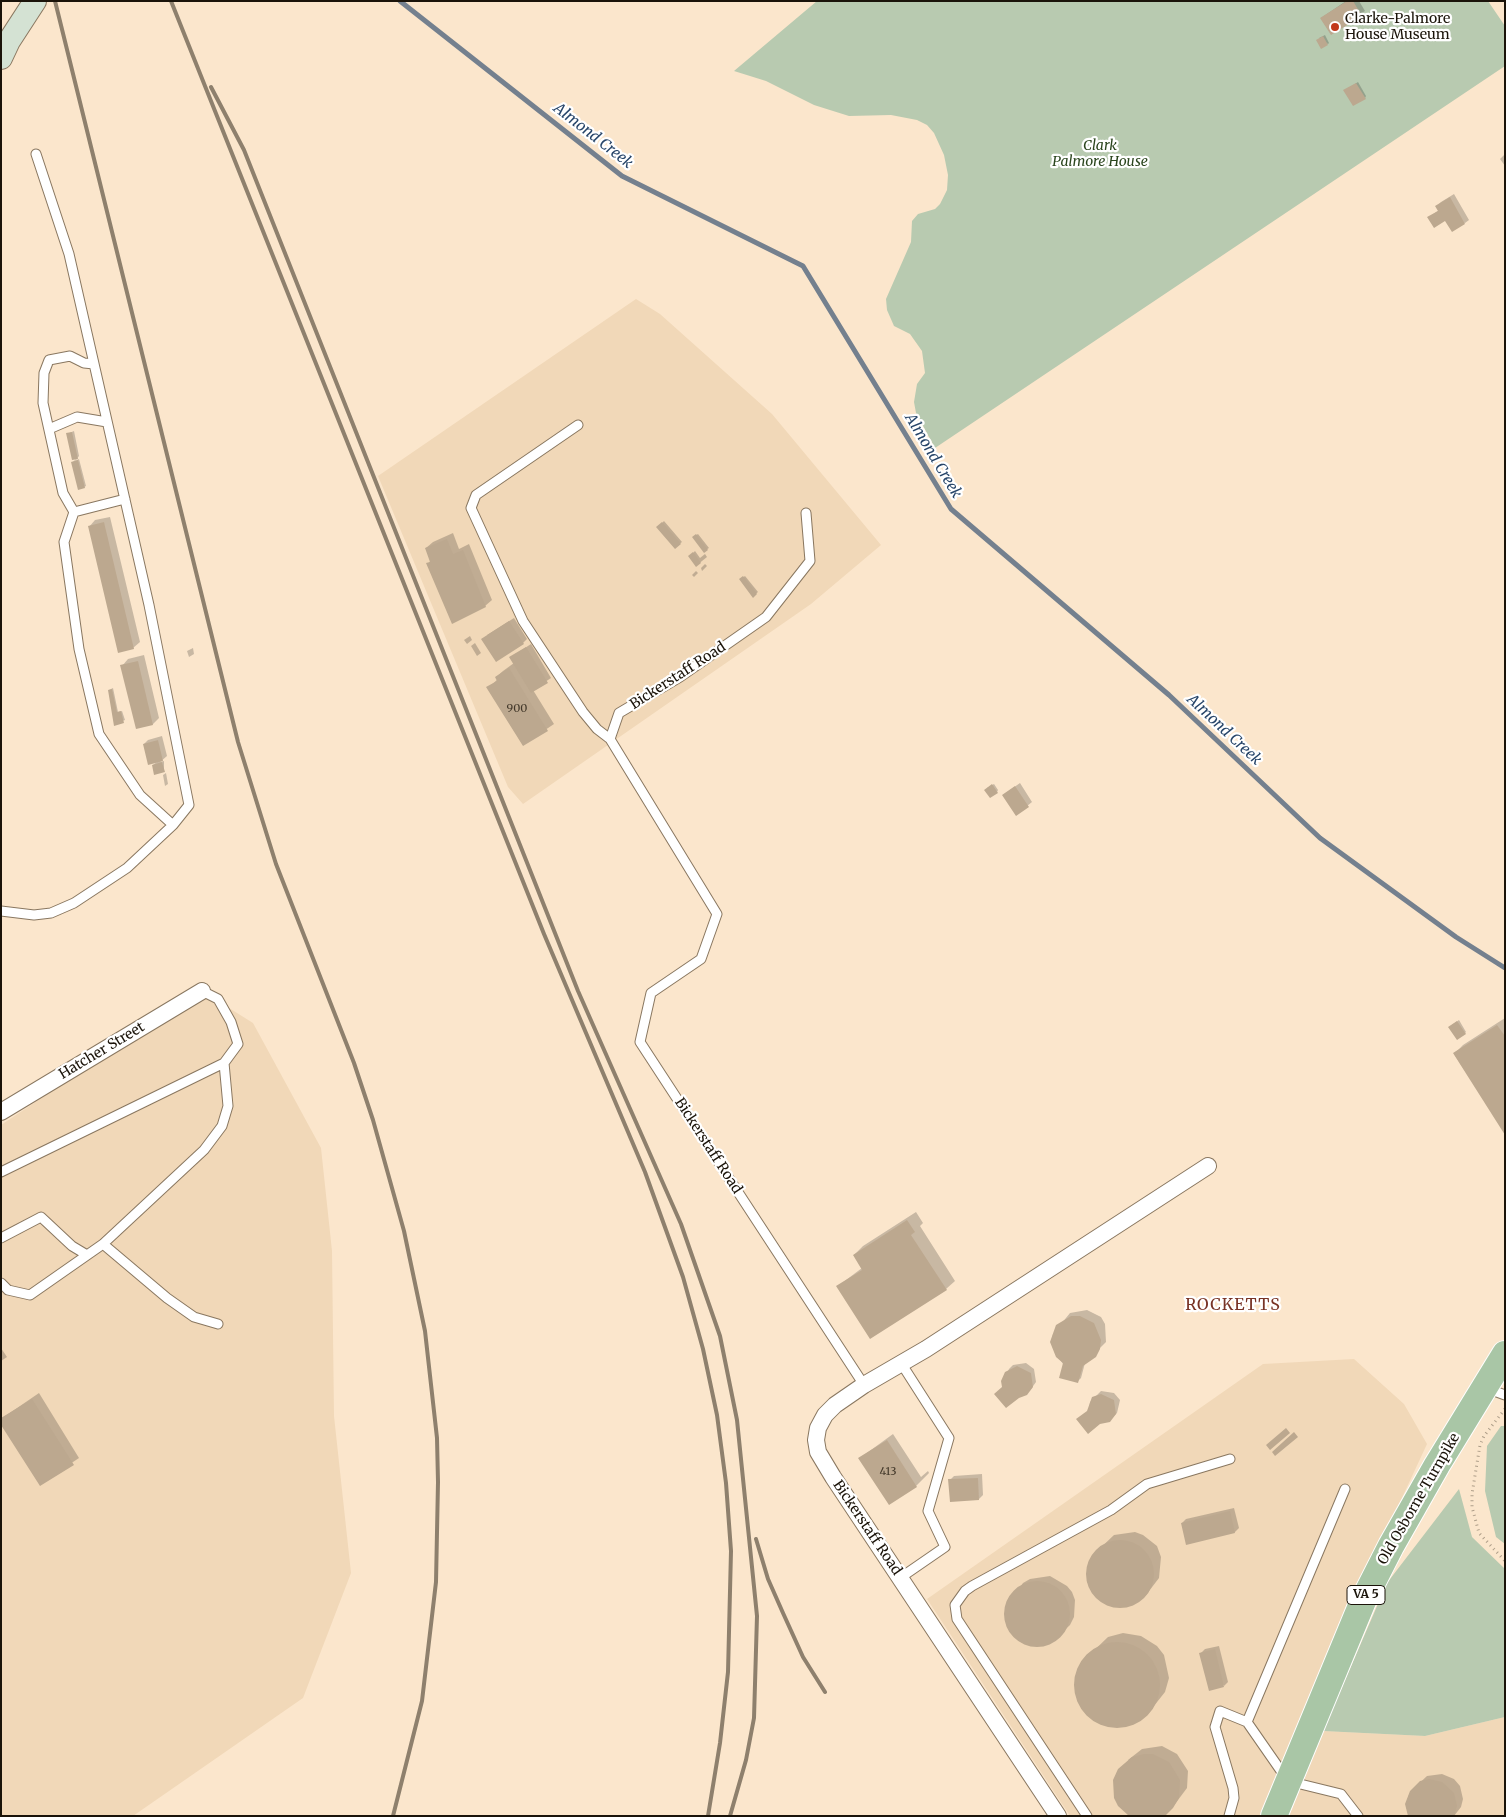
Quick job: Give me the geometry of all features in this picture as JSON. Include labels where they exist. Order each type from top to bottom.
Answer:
[{"type":"main road","name":"Old Osborne Turnpike","points":[[1274,1816],[1363,1601],[1391,1546],[1495,1391],[1505,1354]]},
{"type":"street","points":[[1,58],[9,41],[37,3]]},
{"type":"street","name":"Hatcher Street","points":[[1,1112],[202,991]]},
{"type":"street","points":[[864,1385],[1208,1166]]},
{"type":"street","name":"Bickerstaff Road","points":[[864,1385],[835,1405],[825,1415],[818,1428],[816,1440],[818,1452],[833,1478],[1058,1816]]},
{"type":"lane","points":[[1,911],[34,915],[51,913],[74,903],[127,868],[173,825],[188,805],[149,605],[69,254],[36,154]]},
{"type":"lane","points":[[94,364],[84,363],[70,356],[49,360],[44,373],[43,404],[63,493],[74,512],[64,542],[79,649],[99,734],[140,795],[173,825]]},
{"type":"lane","points":[[49,429],[77,417],[107,422]]},
{"type":"lane","points":[[578,425],[476,495],[471,508],[523,621],[583,712],[597,730],[610,739]]},
{"type":"lane","points":[[74,512],[124,499]]},
{"type":"lane","name":"Bickerstaff Road","points":[[806,513],[810,561],[766,617],[680,677],[619,713],[610,739],[717,914],[701,959],[651,993],[640,1042],[864,1385]]},
{"type":"lane","points":[[1,1172],[224,1063],[238,1044],[231,1022],[218,999],[202,991]]},
{"type":"lane","points":[[1,1282],[8,1290],[30,1294],[103,1244],[204,1150],[222,1126],[228,1106],[224,1063]]},
{"type":"lane","points":[[1,1238],[41,1217],[72,1246],[87,1255]]},
{"type":"lane","points":[[103,1244],[167,1298],[194,1317],[218,1324]]},
{"type":"lane","points":[[900,1578],[945,1547],[928,1511],[949,1438],[901,1363]]},
{"type":"lane","points":[[1087,1816],[957,1620],[954,1605],[965,1591],[972,1586],[1111,1510],[1147,1484],[1230,1459]]},
{"type":"lane","points":[[1247,1722],[1345,1489]]},
{"type":"lane","points":[[1230,1816],[1234,1798],[1233,1788],[1215,1727],[1220,1712],[1247,1722],[1288,1780],[1341,1794],[1358,1816]]},
{"type":"path","points":[[1505,1409],[1484,1436],[1480,1445],[1472,1494],[1472,1507],[1479,1533],[1505,1561]]},
{"type":"shaded area","points":[[636,299],[660,314],[772,414],[881,545],[811,604],[523,804],[508,787],[378,476]]},
{"type":"shaded area","points":[[202,991],[253,1023],[321,1148],[332,1251],[334,1416],[351,1573],[303,1698],[133,1816],[1,1816],[1,1125]]},
{"type":"shaded area","points":[[1354,1359],[1404,1404],[1427,1444],[1315,1685],[1262,1816],[1070,1816],[927,1599],[1263,1364]]},
{"type":"shaded area","points":[[1505,1717],[1505,1816],[1289,1816],[1323,1731],[1425,1736]]},
{"type":"green space","name":"Clark Palmore House","points":[[817,1],[1488,1],[1505,26],[1505,66],[935,448],[916,413],[914,402],[917,384],[925,373],[922,351],[910,334],[894,326],[887,310],[886,299],[911,242],[912,221],[918,214],[935,209],[940,204],[947,190],[948,175],[944,155],[934,133],[927,125],[917,120],[891,115],[849,116],[814,105],[766,81],[734,71]]},
{"type":"green space","points":[[1501,1426],[1505,1426],[1505,1544],[1496,1537],[1485,1491],[1487,1446]]},
{"type":"green space","points":[[1459,1489],[1472,1537],[1505,1569],[1505,1717],[1425,1736],[1323,1731],[1387,1583]]},
{"type":"building","name":"Clarke-Palmore House Museum","points":[[1347,1],[1353,1],[1362,16],[1331,35],[1320,18]]},
{"type":"building","points":[[1323,36],[1328,45],[1321,49],[1316,40]]},
{"type":"building","points":[[1356,83],[1366,99],[1353,106],[1343,90]]},
{"type":"building","points":[[1450,197],[1465,224],[1452,232],[1445,221],[1434,228],[1427,217],[1438,211],[1435,206]]},
{"type":"building","points":[[72,432],[78,459],[72,460],[66,433]]},
{"type":"building","points":[[78,460],[85,488],[78,490],[71,462]]},
{"type":"building","points":[[104,522],[134,649],[118,653],[88,526]]},
{"type":"building","points":[[662,522],[681,544],[675,549],[656,527]]},
{"type":"building","points":[[696,534],[708,550],[704,553],[692,537]]},
{"type":"building","points":[[447,539],[453,554],[463,550],[486,607],[452,624],[426,563],[430,562],[425,548]]},
{"type":"building","points":[[693,552],[701,563],[696,567],[688,556]]},
{"type":"building","points":[[743,576],[757,594],[753,598],[739,579]]},
{"type":"building","points":[[509,621],[524,644],[496,662],[481,639]]},
{"type":"building","points":[[526,647],[548,683],[531,693],[509,657]]},
{"type":"building","points":[[138,661],[153,725],[136,729],[120,665]]},
{"type":"building","points":[[509,668],[548,731],[523,746],[486,687],[497,681],[495,677]]},
{"type":"building","points":[[112,689],[117,712],[121,711],[124,723],[114,726],[108,690]]},
{"type":"building","points":[[158,740],[163,761],[148,765],[143,744]]},
{"type":"building","points":[[162,762],[165,772],[154,775],[152,765]]},
{"type":"building","points":[[992,784],[998,793],[990,798],[984,790]]},
{"type":"building","points":[[1015,786],[1029,807],[1016,816],[1002,795]]},
{"type":"building","points":[[1457,1021],[1466,1034],[1457,1040],[1448,1027]]},
{"type":"building","points":[[1497,1025],[1505,1036],[1505,1135],[1453,1053]]},
{"type":"building","points":[[907,1220],[915,1232],[911,1235],[947,1290],[870,1339],[836,1286],[862,1270],[853,1255]]},
{"type":"building","points":[[1071,1316],[1080,1316],[1094,1323],[1101,1340],[1100,1349],[1096,1357],[1083,1366],[1078,1383],[1059,1378],[1063,1363],[1056,1357],[1050,1342],[1056,1325]]},
{"type":"building","points":[[1017,1366],[1031,1373],[1033,1387],[1027,1395],[1019,1398],[1006,1408],[994,1394],[1002,1387],[1001,1381],[1005,1372]]},
{"type":"building","points":[[1101,1394],[1114,1400],[1116,1414],[1110,1422],[1100,1424],[1088,1434],[1076,1419],[1087,1411],[1092,1397]]},
{"type":"building","points":[[32,1399],[74,1465],[40,1486],[1,1425],[1,1418]]},
{"type":"building","points":[[1286,1428],[1290,1433],[1270,1450],[1266,1445]]},
{"type":"building","points":[[1294,1432],[1298,1437],[1275,1456],[1272,1452]]},
{"type":"building","points":[[887,1440],[917,1487],[889,1505],[858,1458]]},
{"type":"building","points":[[978,1478],[979,1500],[950,1502],[948,1479]]},
{"type":"building","points":[[1230,1511],[1235,1533],[1186,1545],[1181,1523]]},
{"type":"building","points":[[1127,1540],[1139,1546],[1148,1555],[1154,1567],[1152,1587],[1144,1598],[1127,1608],[1113,1608],[1096,1598],[1088,1587],[1086,1567],[1096,1550],[1107,1542]]},
{"type":"building","points":[[1037,1581],[1049,1584],[1060,1591],[1067,1602],[1070,1614],[1067,1626],[1060,1637],[1049,1644],[1037,1647],[1025,1644],[1014,1637],[1007,1626],[1004,1614],[1007,1602],[1014,1591],[1025,1584]]},
{"type":"building","points":[[1109,1642],[1125,1642],[1134,1645],[1148,1654],[1157,1668],[1160,1685],[1157,1702],[1148,1716],[1134,1725],[1125,1728],[1109,1728],[1093,1721],[1081,1709],[1074,1693],[1074,1677],[1081,1661],[1093,1649]]},
{"type":"building","points":[[1215,1649],[1224,1687],[1209,1691],[1199,1653]]},
{"type":"building","points":[[1153,1754],[1169,1762],[1180,1780],[1179,1798],[1165,1816],[1129,1816],[1118,1806],[1114,1798],[1113,1780],[1118,1769],[1132,1757]]},
{"type":"building","points":[[1429,1779],[1442,1782],[1454,1793],[1457,1806],[1454,1816],[1408,1816],[1405,1804],[1410,1791],[1420,1781]]},
{"type":"waterway","name":"Almond Creek","points":[[400,1],[622,176],[803,266],[951,509],[1169,695],[1320,838],[1456,937],[1505,968]]},
{"type":"railway","points":[[55,1],[238,742],[276,864],[354,1063],[373,1120],[404,1231],[425,1331],[437,1438],[436,1582],[422,1701],[393,1816]]},
{"type":"railway","points":[[171,1],[544,934],[645,1172],[683,1277],[703,1349],[717,1415],[726,1483],[731,1551],[728,1672],[720,1743],[708,1816]]},
{"type":"railway","points":[[211,87],[244,150],[578,991],[681,1224],[720,1336],[737,1420],[757,1616],[754,1718],[746,1760],[730,1816]]},
{"type":"railway","points":[[756,1539],[768,1579],[783,1613],[803,1657],[825,1692]]},
{"type":"place","name":"Clarke-Palmore House Museum","points":[[1335,27]]},
{"type":"district","name":"ROCKETTS","points":[[1233,1305]]}]
